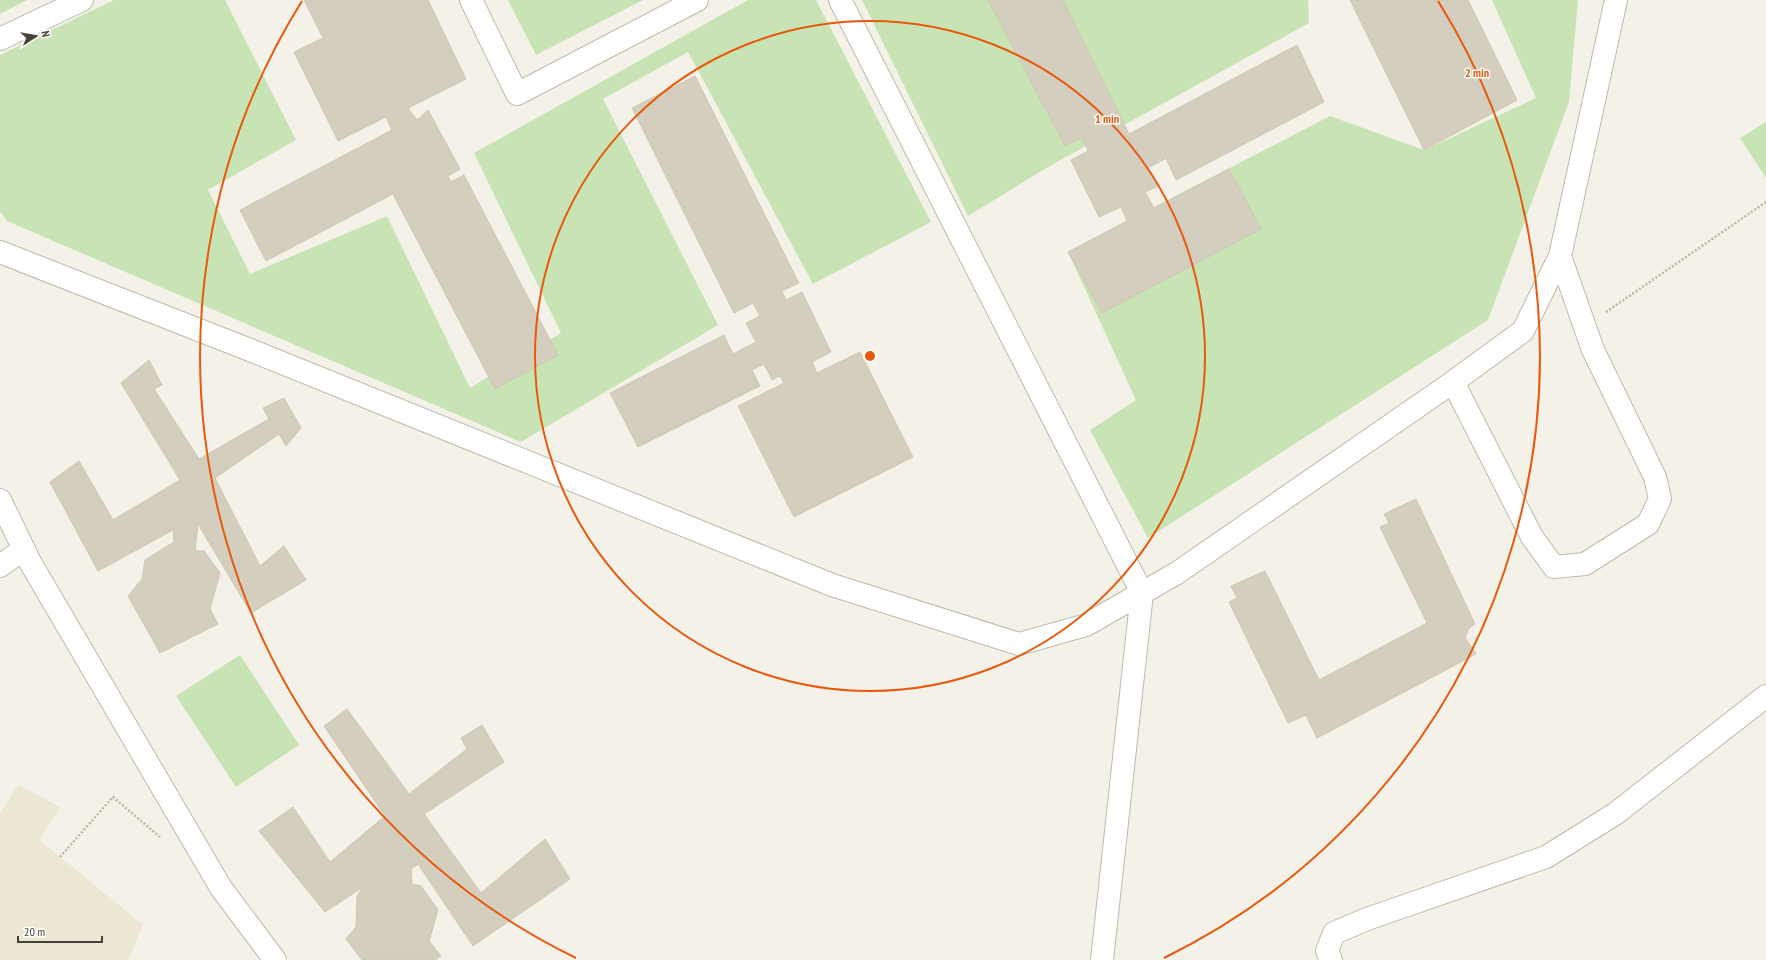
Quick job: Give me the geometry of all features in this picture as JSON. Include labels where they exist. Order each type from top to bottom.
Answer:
[{"type":"street","points":[[0,39],[82,0]]},
{"type":"street","points":[[471,0],[517,94],[697,0]]},
{"type":"street","points":[[840,0],[1142,593],[1102,960]]},
{"type":"street","points":[[0,252],[250,350],[832,585],[1019,644],[1086,625],[1177,573],[1453,382],[1523,331],[1560,256],[1616,0]]},
{"type":"street","points":[[1453,382],[1532,537],[1554,567],[1585,564],[1648,524],[1660,499],[1655,477],[1593,350],[1560,256]]},
{"type":"street","points":[[0,500],[30,562],[221,888],[275,960]]},
{"type":"street","points":[[0,566],[24,549]]},
{"type":"street","points":[[1331,960],[1327,951],[1334,933],[1367,919],[1546,857],[1615,814],[1766,696]]},
{"type":"path","points":[[1584,327],[1766,202]]},
{"type":"path","points":[[60,857],[113,797],[162,839],[184,824]]},
{"type":"shaded area","points":[[18,785],[60,807],[39,840],[143,925],[128,960],[0,960],[0,813]]},
{"type":"green space","points":[[0,0],[27,0],[0,14]]},
{"type":"green space","points":[[114,0],[225,0],[296,140],[208,190],[250,274],[387,216],[470,388],[561,333],[474,153],[748,0],[816,0],[931,222],[813,284],[688,52],[603,99],[718,325],[521,442],[7,221],[0,211],[0,55]]},
{"type":"green space","points":[[508,0],[643,0],[536,55]]},
{"type":"green space","points":[[862,0],[1308,0],[1309,23],[1048,167],[968,216]]},
{"type":"green space","points":[[1492,0],[1578,0],[1569,102],[1488,320],[1148,538],[1090,430],[1136,400],[1068,252],[1330,116],[1424,150],[1536,98]]},
{"type":"green space","points":[[1766,122],[1766,178],[1740,138]]},
{"type":"green space","points":[[240,655],[299,745],[236,787],[176,696]]},
{"type":"building","points":[[304,0],[428,0],[466,79],[408,108],[417,120],[428,110],[460,169],[448,176],[451,182],[464,175],[558,355],[495,389],[393,194],[266,261],[240,210],[392,130],[386,117],[338,141],[294,52],[323,38]]},
{"type":"building","points":[[988,0],[1063,0],[1129,134],[1297,45],[1324,102],[1176,180],[1166,158],[1148,168],[1159,186],[1145,192],[1154,208],[1229,169],[1261,229],[1102,313],[1068,252],[1127,221],[1121,207],[1099,217],[1071,160],[1088,151],[1083,137],[1065,146]]},
{"type":"building","points":[[1350,0],[1468,0],[1517,100],[1424,150]]},
{"type":"building","points":[[695,76],[799,283],[782,291],[786,300],[802,292],[831,352],[812,362],[817,373],[860,352],[913,457],[794,517],[738,406],[784,383],[780,376],[772,380],[764,364],[752,370],[760,386],[638,447],[610,393],[724,335],[733,354],[756,342],[746,323],[760,316],[753,303],[734,313],[632,108]]},
{"type":"building","points":[[149,360],[162,385],[154,389],[199,459],[269,419],[263,408],[284,398],[301,428],[286,446],[279,434],[215,478],[260,566],[284,546],[306,580],[251,613],[198,524],[195,551],[204,551],[220,573],[210,609],[218,624],[160,653],[128,596],[142,579],[145,560],[174,542],[173,530],[98,571],[50,482],[79,461],[113,520],[180,480],[121,383]]},
{"type":"building","points":[[1416,499],[1475,624],[1469,628],[1465,638],[1476,654],[1317,738],[1306,715],[1288,723],[1229,602],[1237,598],[1231,586],[1265,571],[1319,680],[1427,623],[1380,527],[1389,523],[1384,514]]},
{"type":"building","points":[[347,709],[409,794],[467,749],[461,738],[482,725],[504,762],[424,814],[481,893],[545,839],[570,879],[473,946],[418,864],[411,869],[412,884],[421,886],[438,910],[429,941],[441,956],[435,960],[362,960],[346,939],[356,927],[357,896],[363,887],[325,912],[259,831],[293,807],[330,862],[385,816],[324,726]]}]
